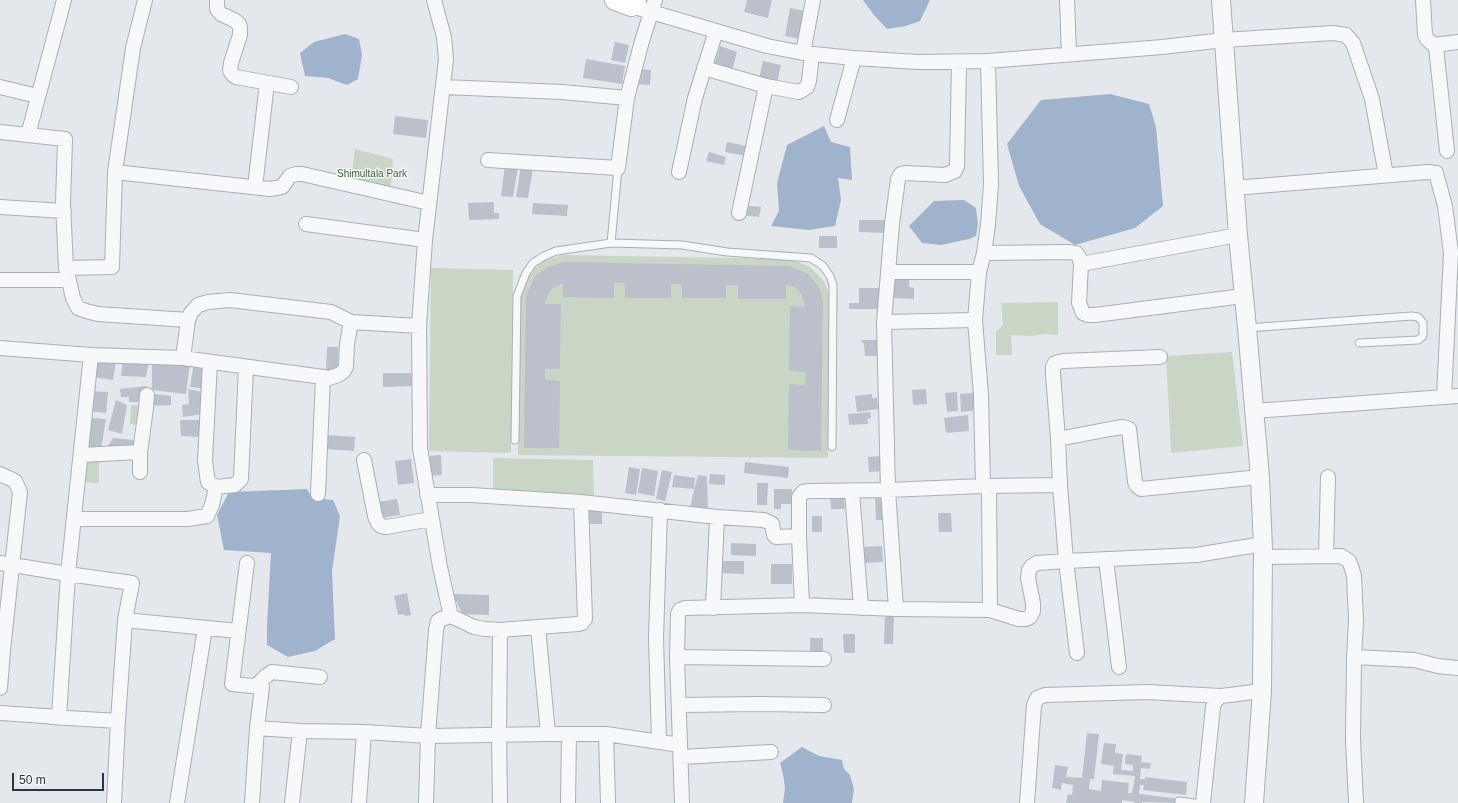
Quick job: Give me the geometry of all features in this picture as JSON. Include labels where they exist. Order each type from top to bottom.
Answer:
[{"type":"street","points":[[28,135],[64,0]]},
{"type":"street","points":[[0,280],[67,274],[112,267],[115,172],[133,48],[145,0]]},
{"type":"street","points":[[217,0],[217,9],[221,14],[234,20],[240,28],[240,35],[231,63],[230,70],[232,74],[236,77],[291,87]]},
{"type":"street","points":[[434,0],[441,22],[446,49],[446,59],[444,87],[425,240],[418,326],[420,448],[431,519],[451,616]]},
{"type":"street","points":[[704,68],[766,86],[799,92],[803,90],[807,87],[809,81],[807,54],[813,0]]},
{"type":"street","points":[[1067,0],[1069,54]]},
{"type":"street","points":[[1221,0],[1234,188],[1260,477],[1263,550],[1262,691],[1254,803]]},
{"type":"street","points":[[1423,0],[1426,39],[1436,47],[1447,151]]},
{"type":"street","points":[[488,160],[618,168],[627,98],[642,41],[638,3],[716,31],[767,46],[807,54],[918,62],[988,61],[1162,47],[1224,40],[1334,33],[1346,35],[1353,43],[1372,99],[1386,175]]},
{"type":"street","points":[[679,172],[695,98],[716,31]]},
{"type":"street","points":[[1434,45],[1458,42]]},
{"type":"street","points":[[837,120],[854,58]]},
{"type":"street","points":[[988,61],[991,184],[988,225],[984,253],[979,272],[975,320],[986,486],[990,610]]},
{"type":"street","points":[[896,609],[888,490],[884,322],[892,224],[898,179],[901,174],[910,172],[945,175],[955,171],[957,166],[959,62]]},
{"type":"street","points":[[255,187],[267,82]]},
{"type":"street","points":[[739,213],[766,86]]},
{"type":"street","points":[[0,87],[33,95],[39,94]]},
{"type":"street","points":[[444,87],[541,91],[627,98]]},
{"type":"street","points":[[0,132],[65,139],[64,211],[67,274],[72,298],[78,308],[86,312],[98,314],[188,320]]},
{"type":"street","points":[[115,172],[270,189],[282,187],[290,176],[302,174],[429,203]]},
{"type":"street","points":[[1234,188],[1428,172],[1436,173],[1451,206],[1450,253],[1454,289],[1451,396],[1254,411]]},
{"type":"street","points":[[0,207],[64,211]]},
{"type":"street","points":[[306,224],[425,240]]},
{"type":"street","points":[[1081,264],[1238,235]]},
{"type":"street","points":[[984,253],[1073,252],[1079,257],[1081,264],[1079,303],[1083,313],[1088,315],[1243,296]]},
{"type":"street","points":[[888,272],[979,272]]},
{"type":"street","points":[[183,358],[188,320],[191,313],[198,305],[208,302],[230,300],[331,312],[351,322],[418,326]]},
{"type":"street","points":[[884,322],[975,320]]},
{"type":"street","points":[[0,348],[91,355],[183,358],[329,378],[343,372],[346,367],[347,344],[351,322]]},
{"type":"street","points":[[51,717],[59,717],[68,574],[91,355]]},
{"type":"street","points":[[1077,653],[1066,561],[1053,367],[1055,363],[1063,361],[1160,357]]},
{"type":"street","points":[[210,362],[205,461],[208,482],[216,487],[235,485],[241,479],[246,367]]},
{"type":"street","points":[[318,494],[323,377]]},
{"type":"street","points":[[140,472],[140,452],[147,395]]},
{"type":"street","points":[[1058,439],[1110,428],[1122,427],[1129,429],[1135,482],[1141,489],[1260,477]]},
{"type":"street","points":[[80,455],[140,452]]},
{"type":"street","points":[[364,460],[375,516],[381,526],[387,527],[431,519]]},
{"type":"street","points":[[0,474],[15,482],[20,492],[20,503],[6,564],[0,688]]},
{"type":"street","points":[[1326,556],[1328,477]]},
{"type":"street","points":[[802,606],[798,504],[799,497],[803,492],[1060,485]]},
{"type":"street","points":[[74,519],[200,518],[207,516],[210,511],[216,487]]},
{"type":"street","points":[[852,491],[861,608]]},
{"type":"street","points":[[427,495],[471,495],[581,502],[768,521],[772,524],[774,535],[776,537],[799,536]]},
{"type":"street","points":[[426,803],[428,736],[436,630],[438,621],[451,616],[474,627],[500,630],[582,623],[585,619],[581,502]]},
{"type":"street","points":[[659,742],[656,638],[660,510]]},
{"type":"street","points":[[713,608],[717,517]]},
{"type":"street","points":[[682,803],[677,657],[678,622],[680,610],[689,607],[713,608],[802,606],[990,610],[1019,619],[1026,619],[1030,617],[1033,611],[1028,578],[1029,570],[1036,563],[1263,550],[1345,558],[1349,561],[1351,566],[1354,576],[1356,612],[1353,740],[1356,803]]},
{"type":"street","points":[[1106,559],[1120,667]]},
{"type":"street","points":[[247,563],[232,684],[262,687],[257,728],[252,803]]},
{"type":"street","points":[[6,564],[132,583],[125,620],[114,803]]},
{"type":"street","points":[[125,620],[238,631]]},
{"type":"street","points":[[538,627],[548,734]]},
{"type":"street","points":[[177,803],[205,628]]},
{"type":"street","points":[[500,630],[500,803]]},
{"type":"street","points":[[677,657],[824,659]]},
{"type":"street","points":[[1354,657],[1414,660],[1438,666],[1458,668]]},
{"type":"street","points":[[256,686],[272,672],[320,677]]},
{"type":"street","points":[[1027,803],[1034,705],[1037,698],[1044,695],[1147,692],[1221,696],[1262,691]]},
{"type":"street","points":[[1203,803],[1213,707],[1216,700],[1221,696]]},
{"type":"street","points":[[679,705],[824,705]]},
{"type":"street","points":[[0,713],[118,721]]},
{"type":"street","points":[[257,728],[428,736],[499,734],[606,734],[659,742],[680,751],[771,752]]},
{"type":"street","points":[[292,803],[300,731]]},
{"type":"street","points":[[359,803],[364,732]]},
{"type":"street","points":[[568,734],[568,803]]},
{"type":"street","points":[[606,734],[608,803]]},
{"type":"lane","points":[[610,243],[618,168]]},
{"type":"lane","points":[[515,440],[517,296],[526,274],[533,263],[556,251],[610,243],[682,245],[727,252],[811,258],[823,266],[830,276],[833,285],[832,447]]},
{"type":"lane","points":[[1247,328],[1412,316],[1418,317],[1423,323],[1423,336],[1418,340],[1359,343]]},
{"type":"lane","points":[[1179,801],[1194,803]]},
{"type":"green space","name":"Shimultala Park","points":[[355,149],[393,159],[390,196],[350,189]]},
{"type":"green space","points":[[563,255],[791,259],[810,267],[824,281],[830,296],[828,458],[518,455],[519,297],[528,274],[543,261]]},
{"type":"green space","points":[[431,268],[513,270],[511,453],[429,451]]},
{"type":"green space","points":[[1058,302],[1058,335],[1011,335],[1012,355],[996,355],[996,332],[1003,325],[1001,303]]},
{"type":"green space","points":[[1232,352],[1243,446],[1171,453],[1166,356]]},
{"type":"green space","points":[[131,405],[147,406],[145,426],[130,424]]},
{"type":"green space","points":[[99,457],[99,483],[81,482],[84,458]]},
{"type":"green space","points":[[493,458],[593,460],[594,499],[493,492]]},
{"type":"water","points":[[863,0],[930,0],[920,21],[906,26],[887,29]]},
{"type":"water","points":[[345,34],[359,39],[362,55],[358,79],[347,85],[328,78],[305,76],[300,53],[314,42]]},
{"type":"water","points":[[1110,94],[1149,104],[1156,127],[1163,206],[1135,228],[1075,245],[1040,224],[1019,186],[1007,144],[1041,100]]},
{"type":"water","points":[[824,126],[831,142],[850,147],[852,180],[838,178],[841,200],[835,226],[809,230],[771,226],[779,211],[777,183],[787,145]]},
{"type":"water","points":[[964,200],[976,208],[978,224],[976,236],[941,245],[922,243],[909,226],[934,201]]},
{"type":"water","points":[[307,489],[312,498],[333,500],[340,516],[332,571],[335,639],[315,651],[288,657],[267,645],[271,553],[224,550],[217,515],[229,492]]},
{"type":"water","points":[[802,747],[819,756],[842,760],[844,769],[850,775],[854,789],[852,803],[783,803],[785,788],[780,763]]},
{"type":"building","points":[[747,0],[772,0],[768,18],[744,12]]},
{"type":"building","points":[[790,8],[806,11],[800,39],[785,36]]},
{"type":"building","points":[[615,42],[629,45],[625,63],[611,60]]},
{"type":"building","points":[[720,46],[737,52],[732,71],[714,66]]},
{"type":"building","points":[[586,59],[625,66],[622,84],[583,78]]},
{"type":"building","points":[[763,61],[781,65],[777,83],[759,79]]},
{"type":"building","points":[[638,69],[651,70],[650,85],[637,84]]},
{"type":"building","points":[[395,116],[428,120],[426,138],[393,134]]},
{"type":"building","points":[[727,142],[747,146],[746,156],[725,152]]},
{"type":"building","points":[[709,152],[726,157],[724,165],[706,161]]},
{"type":"building","points":[[505,165],[518,167],[513,197],[501,196]]},
{"type":"building","points":[[521,166],[533,168],[528,198],[516,197]]},
{"type":"building","points":[[494,202],[494,213],[499,213],[499,219],[469,220],[468,203]]},
{"type":"building","points":[[533,203],[568,205],[567,216],[532,214]]},
{"type":"building","points":[[743,205],[761,207],[759,217],[742,215]]},
{"type":"building","points":[[859,220],[886,220],[885,233],[859,232]]},
{"type":"building","points":[[819,236],[837,236],[837,248],[819,248]]},
{"type":"building","points":[[564,262],[790,266],[808,274],[819,287],[823,301],[821,451],[788,450],[789,384],[805,385],[806,372],[789,371],[790,306],[805,307],[802,295],[795,287],[786,285],[786,299],[738,299],[738,285],[726,285],[726,298],[682,298],[682,284],[671,284],[671,298],[625,298],[625,283],[614,283],[614,298],[563,297],[563,283],[553,288],[548,294],[545,304],[561,304],[560,369],[545,369],[545,380],[560,381],[559,448],[524,448],[526,296],[535,276],[548,267]]},
{"type":"building","points":[[894,280],[909,280],[909,287],[914,288],[914,299],[894,298]]},
{"type":"building","points":[[859,288],[879,288],[879,309],[849,309],[849,303],[859,303]]},
{"type":"building","points":[[861,340],[877,340],[878,356],[865,356],[864,343],[862,343]]},
{"type":"building","points":[[327,347],[338,347],[338,371],[326,371]]},
{"type":"building","points":[[152,358],[190,363],[186,394],[152,390]]},
{"type":"building","points":[[96,360],[116,360],[113,380],[94,377]]},
{"type":"building","points":[[123,360],[149,361],[146,377],[121,376]]},
{"type":"building","points":[[194,362],[208,364],[206,389],[190,387]]},
{"type":"building","points":[[383,373],[411,373],[412,386],[383,387]]},
{"type":"building","points":[[146,386],[144,402],[129,402],[129,397],[121,397],[120,389]]},
{"type":"building","points":[[188,389],[203,392],[202,414],[183,417],[182,405],[189,404]]},
{"type":"building","points":[[926,389],[927,404],[913,405],[912,390]]},
{"type":"building","points":[[91,391],[108,392],[106,413],[88,411]]},
{"type":"building","points":[[957,392],[958,411],[947,412],[945,393]]},
{"type":"building","points":[[149,393],[171,396],[171,405],[147,406]]},
{"type":"building","points":[[975,393],[977,410],[961,412],[960,394]]},
{"type":"building","points":[[872,394],[872,398],[877,398],[878,409],[857,412],[855,396]]},
{"type":"building","points":[[116,400],[127,405],[122,434],[108,430]]},
{"type":"building","points":[[870,412],[871,418],[867,419],[868,424],[849,425],[848,414]]},
{"type":"building","points":[[968,415],[969,431],[946,433],[944,418]]},
{"type":"building","points":[[88,418],[106,419],[101,449],[85,447]]},
{"type":"building","points":[[180,420],[199,420],[199,437],[181,436]]},
{"type":"building","points":[[327,435],[355,437],[354,451],[326,449]]},
{"type":"building","points":[[113,438],[134,440],[133,449],[106,449]]},
{"type":"building","points":[[441,455],[442,475],[427,476],[426,456]]},
{"type":"building","points":[[884,456],[884,471],[869,472],[868,457]]},
{"type":"building","points":[[411,459],[414,483],[398,485],[395,461]]},
{"type":"building","points":[[745,462],[789,467],[788,478],[744,473]]},
{"type":"building","points":[[629,467],[640,469],[636,495],[625,493]]},
{"type":"building","points":[[642,468],[658,471],[654,496],[638,493]]},
{"type":"building","points":[[662,470],[672,472],[665,501],[656,499]]},
{"type":"building","points":[[710,474],[725,475],[725,485],[709,484]]},
{"type":"building","points":[[674,475],[695,478],[694,489],[672,487]]},
{"type":"building","points":[[698,475],[707,476],[708,512],[689,511]]},
{"type":"building","points":[[757,483],[768,483],[767,505],[757,505]]},
{"type":"building","points":[[774,489],[792,489],[792,504],[781,504],[781,509],[774,509]]},
{"type":"building","points":[[884,494],[885,520],[876,520],[875,495]]},
{"type":"building","points":[[848,495],[848,500],[844,500],[845,509],[831,509],[830,496]]},
{"type":"building","points":[[397,499],[400,515],[380,518],[378,502]]},
{"type":"building","points":[[587,508],[602,508],[602,524],[586,524]]},
{"type":"building","points":[[938,513],[951,513],[952,532],[939,532]]},
{"type":"building","points":[[812,516],[822,516],[822,532],[812,532]]},
{"type":"building","points":[[731,543],[756,544],[756,556],[731,555]]},
{"type":"building","points":[[882,546],[883,562],[861,563],[861,547]]},
{"type":"building","points":[[719,561],[744,561],[744,574],[719,573]]},
{"type":"building","points":[[771,564],[792,564],[792,584],[771,584]]},
{"type":"building","points":[[407,593],[411,615],[398,615],[394,596]]},
{"type":"building","points":[[453,594],[489,595],[489,615],[462,614]]},
{"type":"building","points":[[885,615],[894,615],[893,644],[884,644]]},
{"type":"building","points":[[843,634],[855,634],[855,653],[844,653]]},
{"type":"building","points":[[810,638],[823,638],[823,655],[810,654]]},
{"type":"building","points":[[1087,733],[1099,734],[1094,779],[1090,779],[1089,789],[1101,791],[1102,780],[1129,783],[1128,793],[1132,793],[1135,776],[1113,774],[1114,766],[1101,764],[1104,743],[1116,744],[1115,753],[1123,754],[1121,770],[1133,771],[1133,765],[1125,764],[1126,754],[1142,756],[1141,762],[1151,763],[1150,769],[1141,768],[1140,779],[1145,779],[1145,777],[1187,782],[1186,795],[1143,790],[1144,785],[1140,785],[1139,794],[1180,799],[1179,803],[1134,803],[1135,802],[1122,800],[1122,803],[1066,803],[1068,794],[1072,795],[1073,785],[1062,783],[1061,790],[1052,788],[1055,765],[1068,767],[1066,777],[1082,778]]}]
